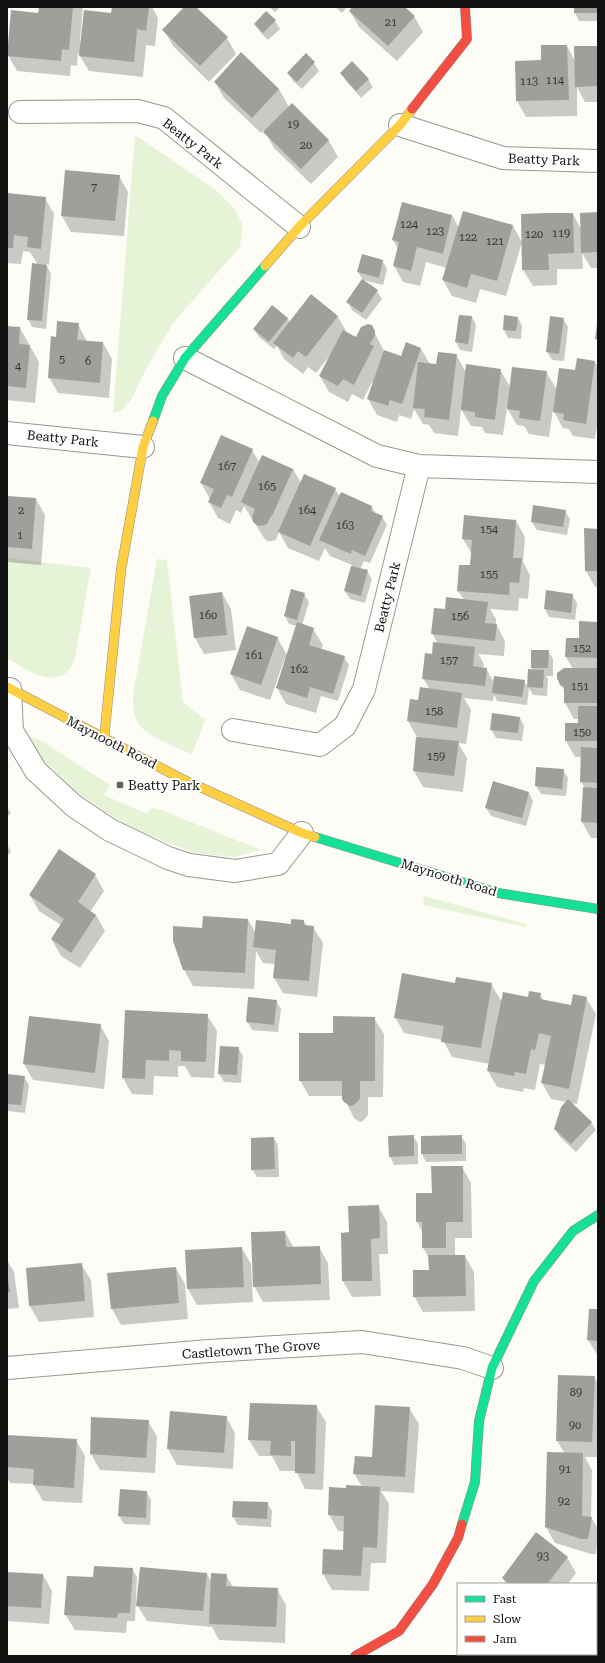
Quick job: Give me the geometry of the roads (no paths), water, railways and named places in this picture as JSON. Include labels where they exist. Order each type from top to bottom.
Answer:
[{"type":"street","points":[[104,739],[121,570],[144,447],[162,396],[186,358],[299,227],[400,125],[467,39],[464,7]]},
{"type":"street","name":"Beatty Park","points":[[20,112],[138,111],[164,118],[299,227]]},
{"type":"street","name":"Beatty Park","points":[[400,125],[503,158],[598,161]]},
{"type":"street","points":[[186,358],[377,456],[419,466],[598,472]]},
{"type":"street","name":"Beatty Park","points":[[7,433],[144,447]]},
{"type":"street","name":"Beatty Park","points":[[233,730],[320,745],[345,726],[364,689],[419,466]]},
{"type":"street","name":"Maynooth Road","points":[[8,688],[182,779],[302,833],[498,893],[598,909]]},
{"type":"street","name":"Maynooth Road","points":[[8,688],[12,731],[36,771],[74,806],[110,830],[168,858],[189,864],[235,871],[278,864],[302,833]]},
{"type":"street","points":[[355,1656],[399,1631],[433,1584],[458,1538],[475,1482],[479,1421],[492,1368],[534,1281],[573,1231],[598,1215]]},
{"type":"street","name":"Castletown The Grove","points":[[7,1368],[210,1350],[362,1342],[463,1358],[492,1368]]},
{"type":"place","name":"Beatty Park","points":[[120,785]]}]
